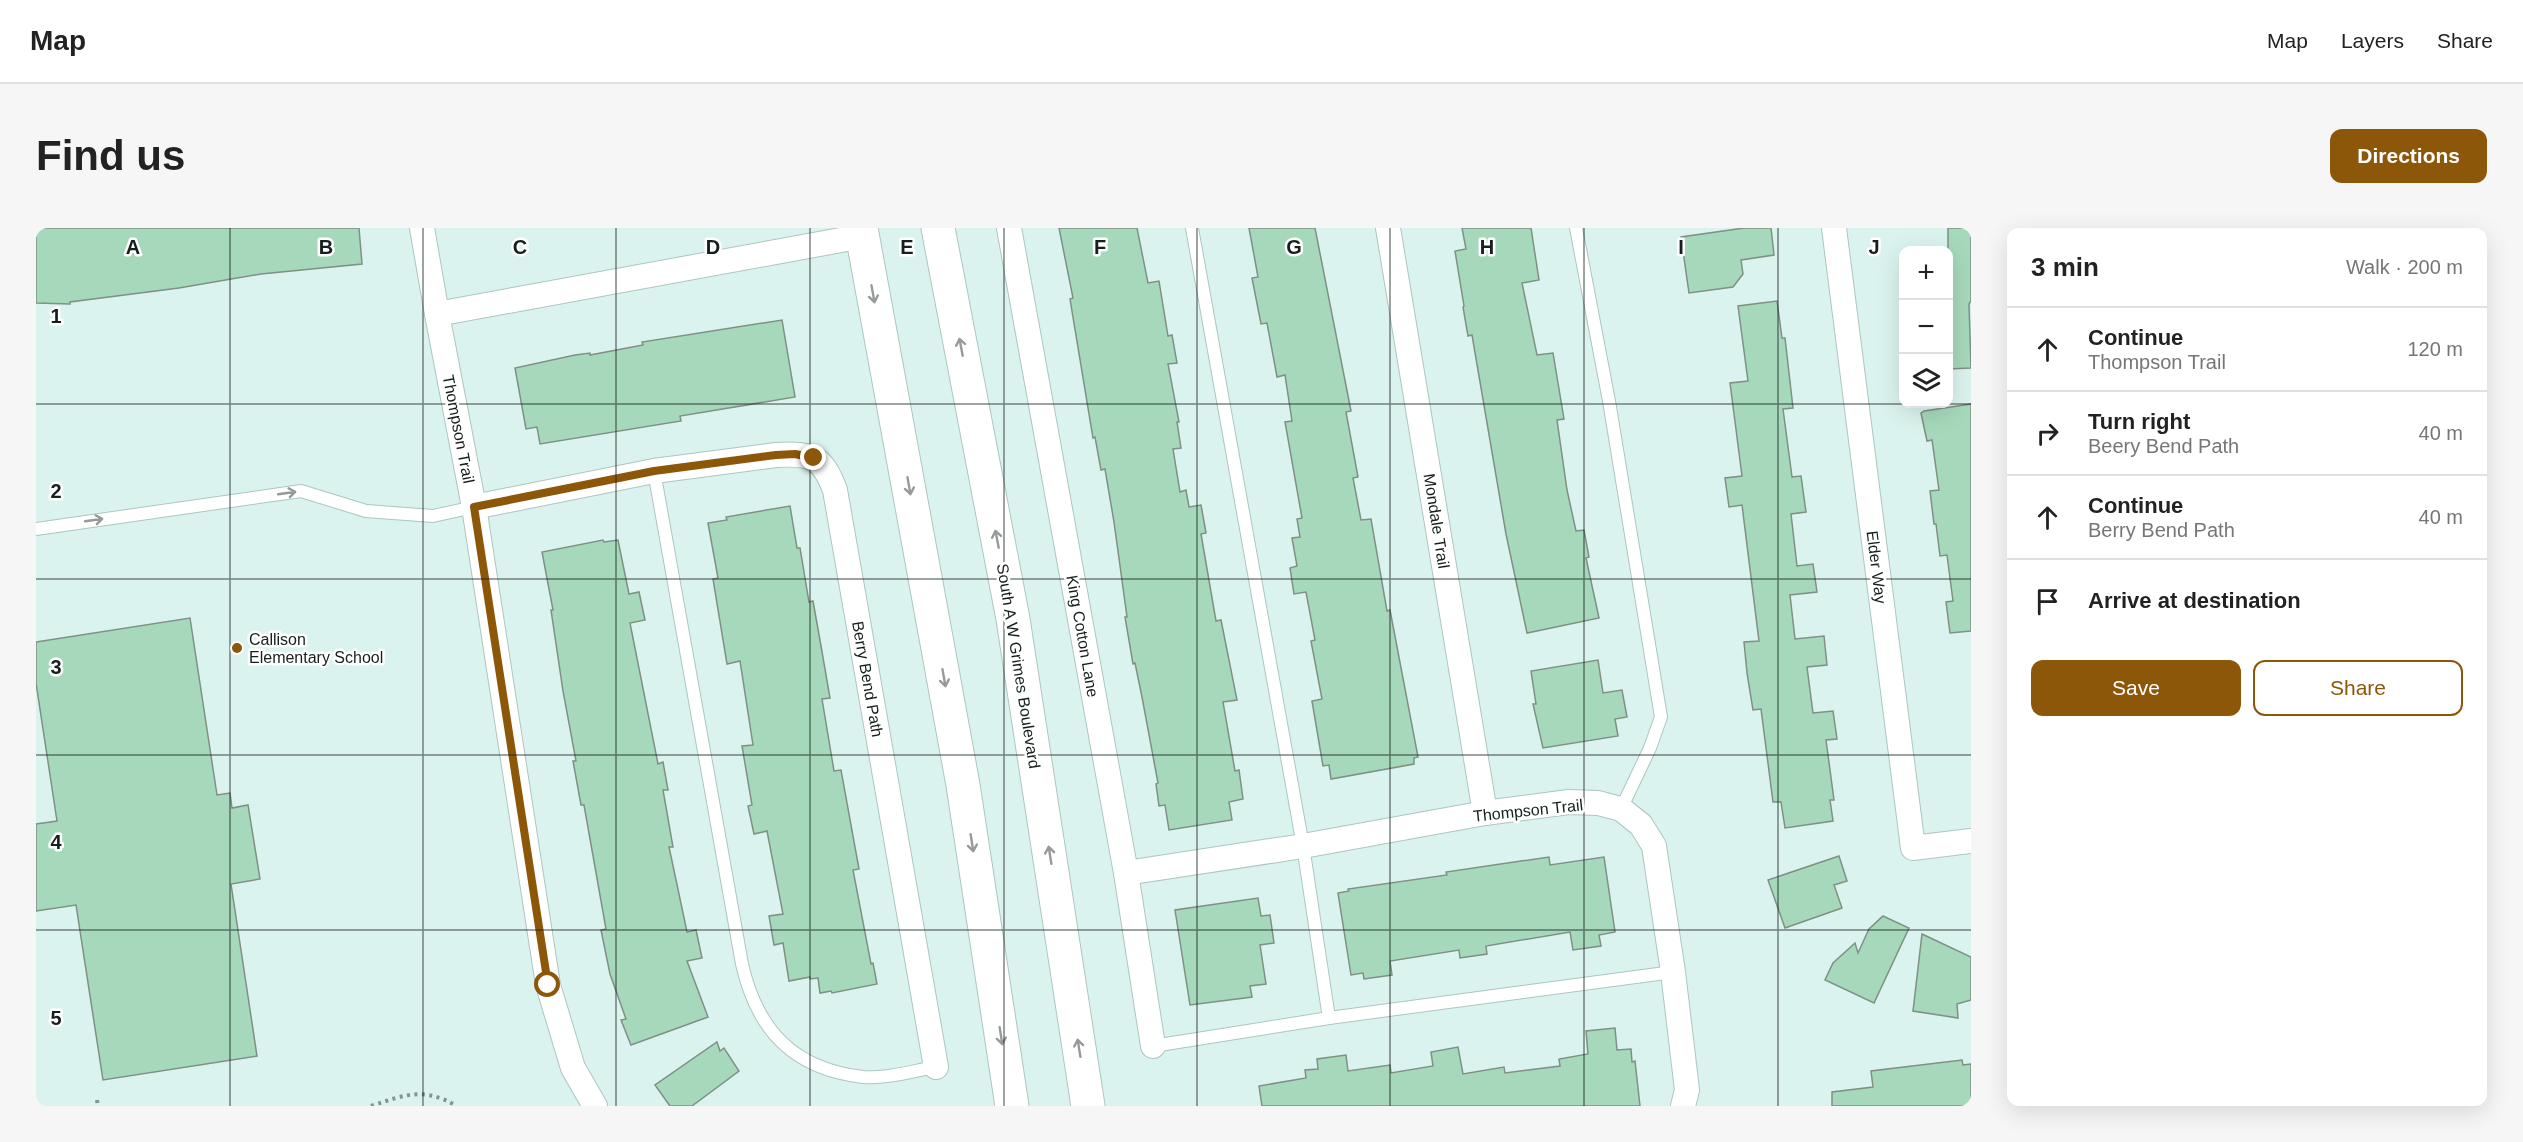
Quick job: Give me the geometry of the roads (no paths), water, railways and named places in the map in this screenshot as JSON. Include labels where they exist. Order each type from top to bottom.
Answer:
[{"type":"main road","name":"South A W Grimes Boulevard","points":[[938,228],[1013,619],[1088,1106]]},
{"type":"main road","points":[[862,232],[963,785],[1012,1106]]},
{"type":"street","name":"Thompson Trail","points":[[422,228],[474,507],[548,985],[573,1068],[595,1106]]},
{"type":"street","name":"King Cotton Lane","points":[[1009,228],[1126,873],[1154,1046]]},
{"type":"street","name":"Mondale Trail","points":[[1388,228],[1485,813]]},
{"type":"street","name":"Elder Way","points":[[1834,228],[1913,848],[1971,841]]},
{"type":"street","points":[[437,314],[862,232]]},
{"type":"street","name":"Berry Bend Path","points":[[654,471],[795,454],[814,458],[827,469],[835,490],[936,1067]]},
{"type":"street","points":[[474,507],[654,471]]},
{"type":"street","name":"Thompson Trail","points":[[1126,873],[1303,846],[1485,813],[1569,802],[1598,803],[1621,809],[1641,825],[1654,846],[1673,972],[1687,1090],[1683,1106]]},
{"type":"lane","points":[[1192,228],[1303,846],[1329,1018]]},
{"type":"lane","points":[[1576,228],[1609,401],[1661,717],[1650,748],[1621,809]]},
{"type":"lane","points":[[654,471],[742,964],[748,992],[758,1014],[772,1033],[790,1051],[813,1064],[839,1072],[864,1077],[889,1076],[936,1067]]},
{"type":"lane","points":[[36,529],[301,491],[366,511],[433,516],[474,507]]},
{"type":"lane","points":[[1154,1046],[1329,1018],[1673,972]]},
{"type":"place","name":"Callison Elementary School","points":[[237,648]]}]
